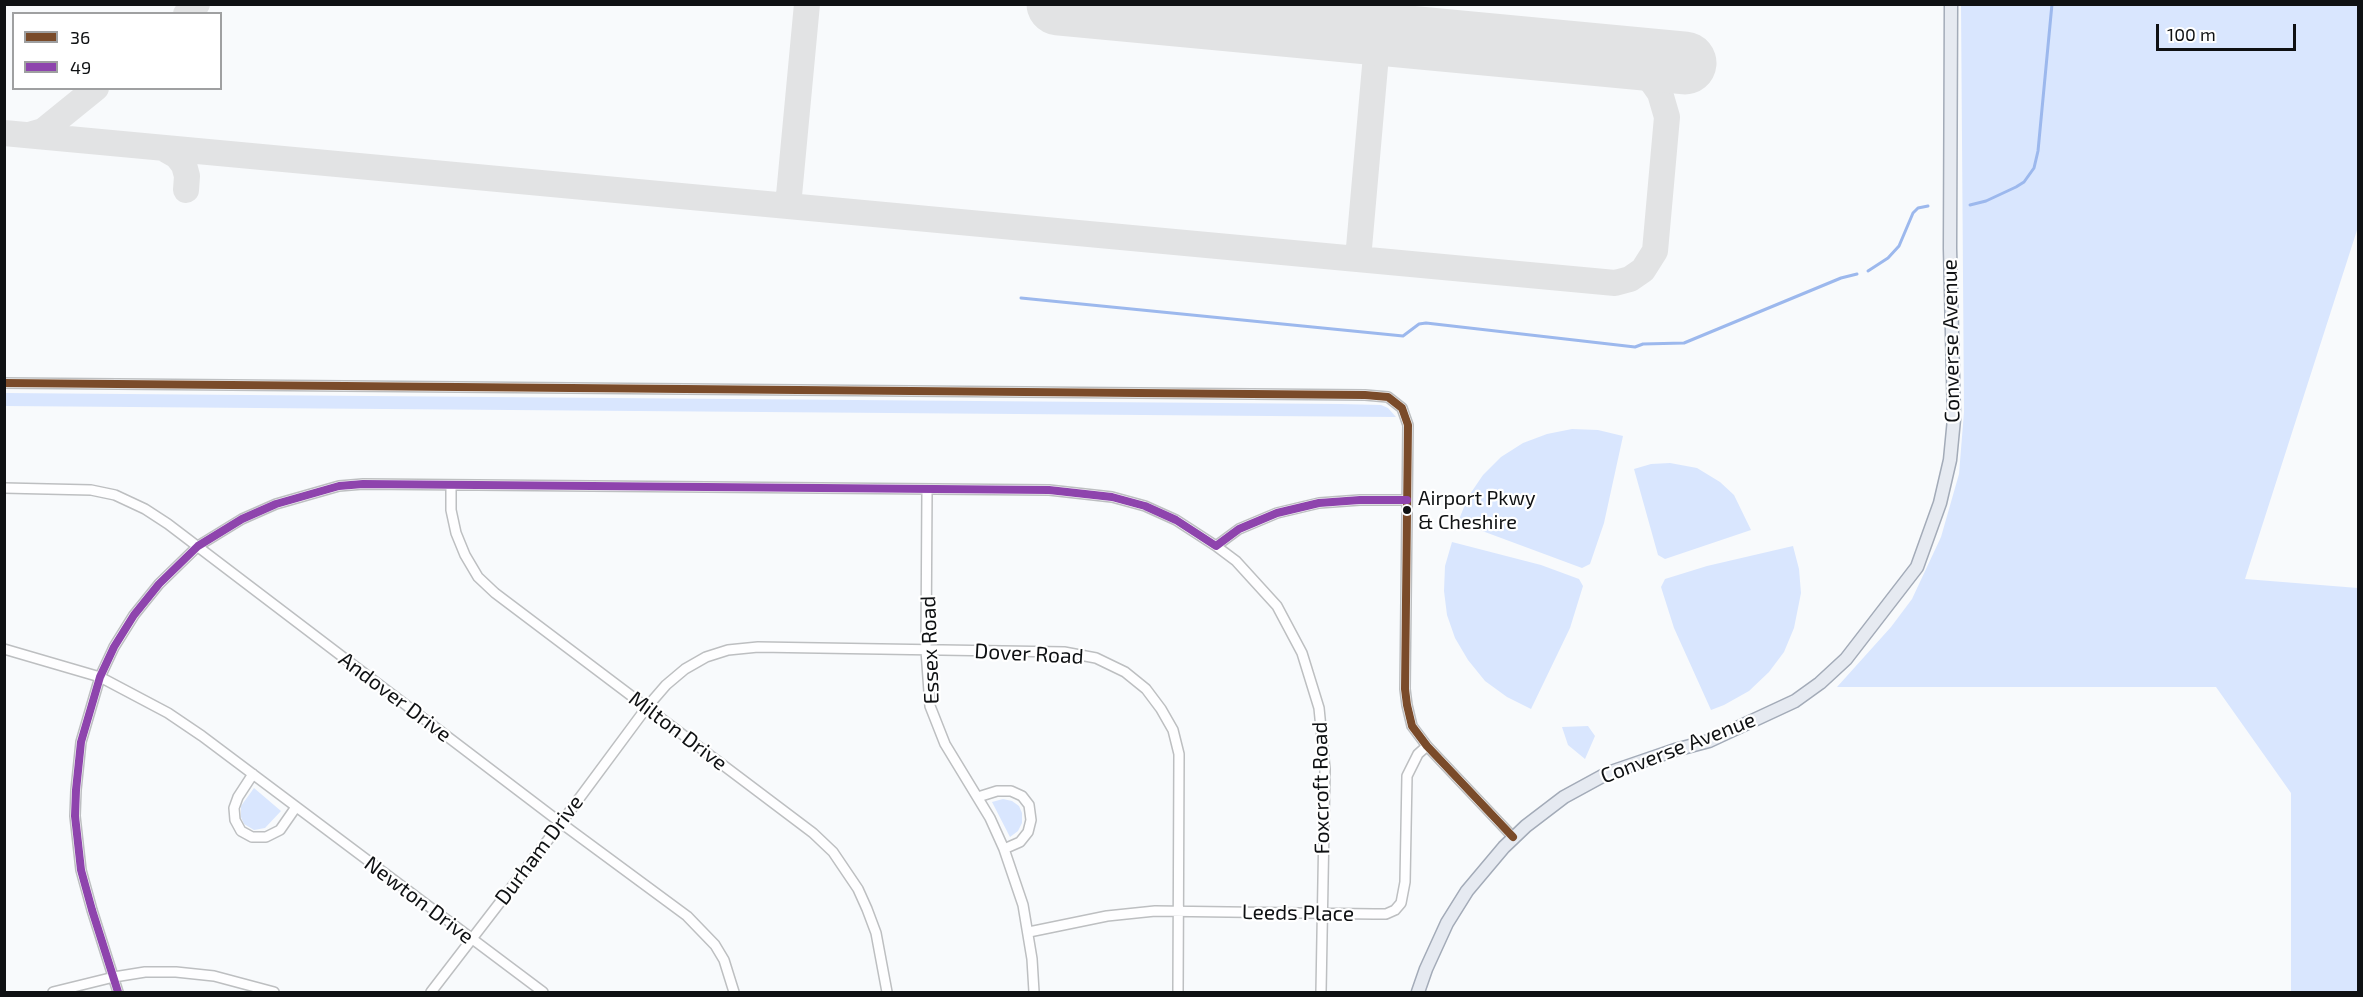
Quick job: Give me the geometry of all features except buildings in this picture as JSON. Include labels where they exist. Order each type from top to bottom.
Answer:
[{"type":"main road","name":"Converse Avenue","points":[[1418,993],[1447,923],[1467,891],[1513,837],[1564,797],[1608,773],[1709,741],[1795,701],[1846,659],[1917,567],[1940,503],[1950,460],[1954,419],[1950,248],[1951,4]]},
{"type":"street","points":[[4,383],[1384,396],[1396,401],[1405,413],[1408,425],[1407,705],[1413,726],[1427,746],[1513,837]]},
{"type":"street","name":"Foxcroft Road","points":[[118,993],[81,870],[75,816],[81,742],[100,677],[114,647],[134,615],[159,584],[198,546],[242,519],[276,504],[339,486],[363,484],[1049,490],[1112,497],[1145,506],[1176,520],[1236,561],[1277,606],[1302,653],[1312,679],[1319,708],[1325,769],[1321,993]]},
{"type":"street","name":"Milton Drive","points":[[451,485],[456,534],[478,576],[495,593],[813,833],[833,852],[858,889],[867,909],[876,933],[887,993]]},
{"type":"street","name":"Andover Drive","points":[[4,488],[91,490],[115,495],[146,509],[198,546],[561,823],[687,915],[703,929],[724,960],[734,993]]},
{"type":"street","name":"Essex Road","points":[[927,490],[926,650],[930,706],[945,744],[978,797],[1004,849],[1023,905],[1029,932],[1034,993]]},
{"type":"street","points":[[1216,546],[1239,529],[1287,510],[1329,502],[1407,500]]},
{"type":"street","name":"Dover Road","points":[[646,707],[666,685],[706,657],[728,650],[758,647],[1064,651],[1096,658],[1125,672],[1146,689],[1161,709],[1173,730],[1179,754],[1178,993]]},
{"type":"street","name":"Newton Drive","points":[[4,649],[100,677],[168,713],[253,774],[543,993]]},
{"type":"street","name":"Durham Drive","points":[[431,993],[646,707]]},
{"type":"street","name":"Leeds Place","points":[[1029,932],[1107,916],[1178,911],[1386,914],[1395,910],[1401,903],[1405,882],[1407,776],[1418,754],[1427,746]]},
{"type":"street","points":[[253,774],[238,796],[234,808],[235,820],[241,831],[252,837],[266,837],[280,830],[296,807]]},
{"type":"street","points":[[978,797],[997,791],[1011,791],[1022,796],[1029,805],[1031,820],[1028,832],[1020,842],[1004,849]]},
{"type":"street","points":[[52,993],[114,977],[145,972],[214,976],[274,993]]},
{"type":"shaded area","points":[[1961,5],[2358,5],[2358,227],[2245,579],[2358,588],[2358,992],[2291,992],[2291,793],[2216,687],[1837,687],[1891,627],[1912,599],[1941,537],[1959,474],[1964,412]]},
{"type":"shaded area","points":[[5,393],[1341,404],[1381,405],[1388,408],[1396,417],[5,406]]},
{"type":"shaded area","points":[[1572,429],[1598,430],[1623,436],[1604,523],[1590,564],[1582,568],[1458,522],[1468,497],[1483,475],[1501,457],[1523,443],[1547,434]]},
{"type":"shaded area","points":[[1670,463],[1697,468],[1720,482],[1734,495],[1751,530],[1665,559],[1658,555],[1634,469],[1651,464]]},
{"type":"shaded area","points":[[1452,542],[1541,565],[1579,579],[1583,586],[1570,628],[1531,709],[1507,697],[1485,681],[1468,660],[1455,638],[1447,615],[1444,591],[1445,566]]},
{"type":"shaded area","points":[[1793,546],[1799,569],[1801,593],[1794,628],[1784,652],[1769,672],[1749,691],[1711,710],[1674,628],[1661,587],[1665,579],[1707,566]]},
{"type":"shaded area","points":[[1588,726],[1595,736],[1585,759],[1568,745],[1562,727]]},
{"type":"shaded area","points":[[254,788],[281,811],[265,828],[254,830],[244,824],[241,817],[241,806]]},
{"type":"shaded area","points":[[1003,799],[1019,806],[1022,813],[1022,823],[1018,831],[1010,837],[992,802]]},
{"type":"waterway","points":[[1970,205],[1986,201],[2016,187],[2024,182],[2034,168],[2038,151],[2052,4]]},
{"type":"waterway","points":[[1868,271],[1888,258],[1899,246],[1913,213],[1918,208],[1928,206]]},
{"type":"waterway","points":[[1021,298],[1403,336],[1419,324],[1426,323],[1635,347],[1643,344],[1684,343],[1841,278],[1857,274]]},
{"type":"taxiway","points":[[188,12],[197,4]]},
{"type":"taxiway","points":[[788,206],[807,4]]},
{"type":"taxiway","points":[[1346,31],[1365,36],[1371,41],[1376,55],[1358,259]]},
{"type":"taxiway","points":[[4,133],[1615,283],[1630,279],[1643,270],[1655,251],[1667,117],[1660,93],[1648,76],[1631,63],[1597,55]]},
{"type":"taxiway","points":[[29,135],[43,131],[94,90]]},
{"type":"taxiway","points":[[163,148],[177,156],[184,165],[187,176],[186,190]]},
{"type":"runway","points":[[1058,4],[1685,63]]},
{"type":"transit line","name":"36","points":[[4,383],[1388,397],[1402,408],[1408,425],[1405,689],[1412,726],[1427,746],[1513,837]]},
{"type":"transit line","name":"49","points":[[118,992],[81,870],[75,816],[81,742],[100,677],[114,647],[134,615],[159,584],[198,546],[242,519],[276,504],[339,486],[363,484],[1049,490],[1112,497],[1145,506],[1176,520],[1216,546],[1239,529],[1277,513],[1319,503],[1407,500]]},
{"type":"place","name":"Airport Pkwy & Cheshire","points":[[1407,510]]}]
